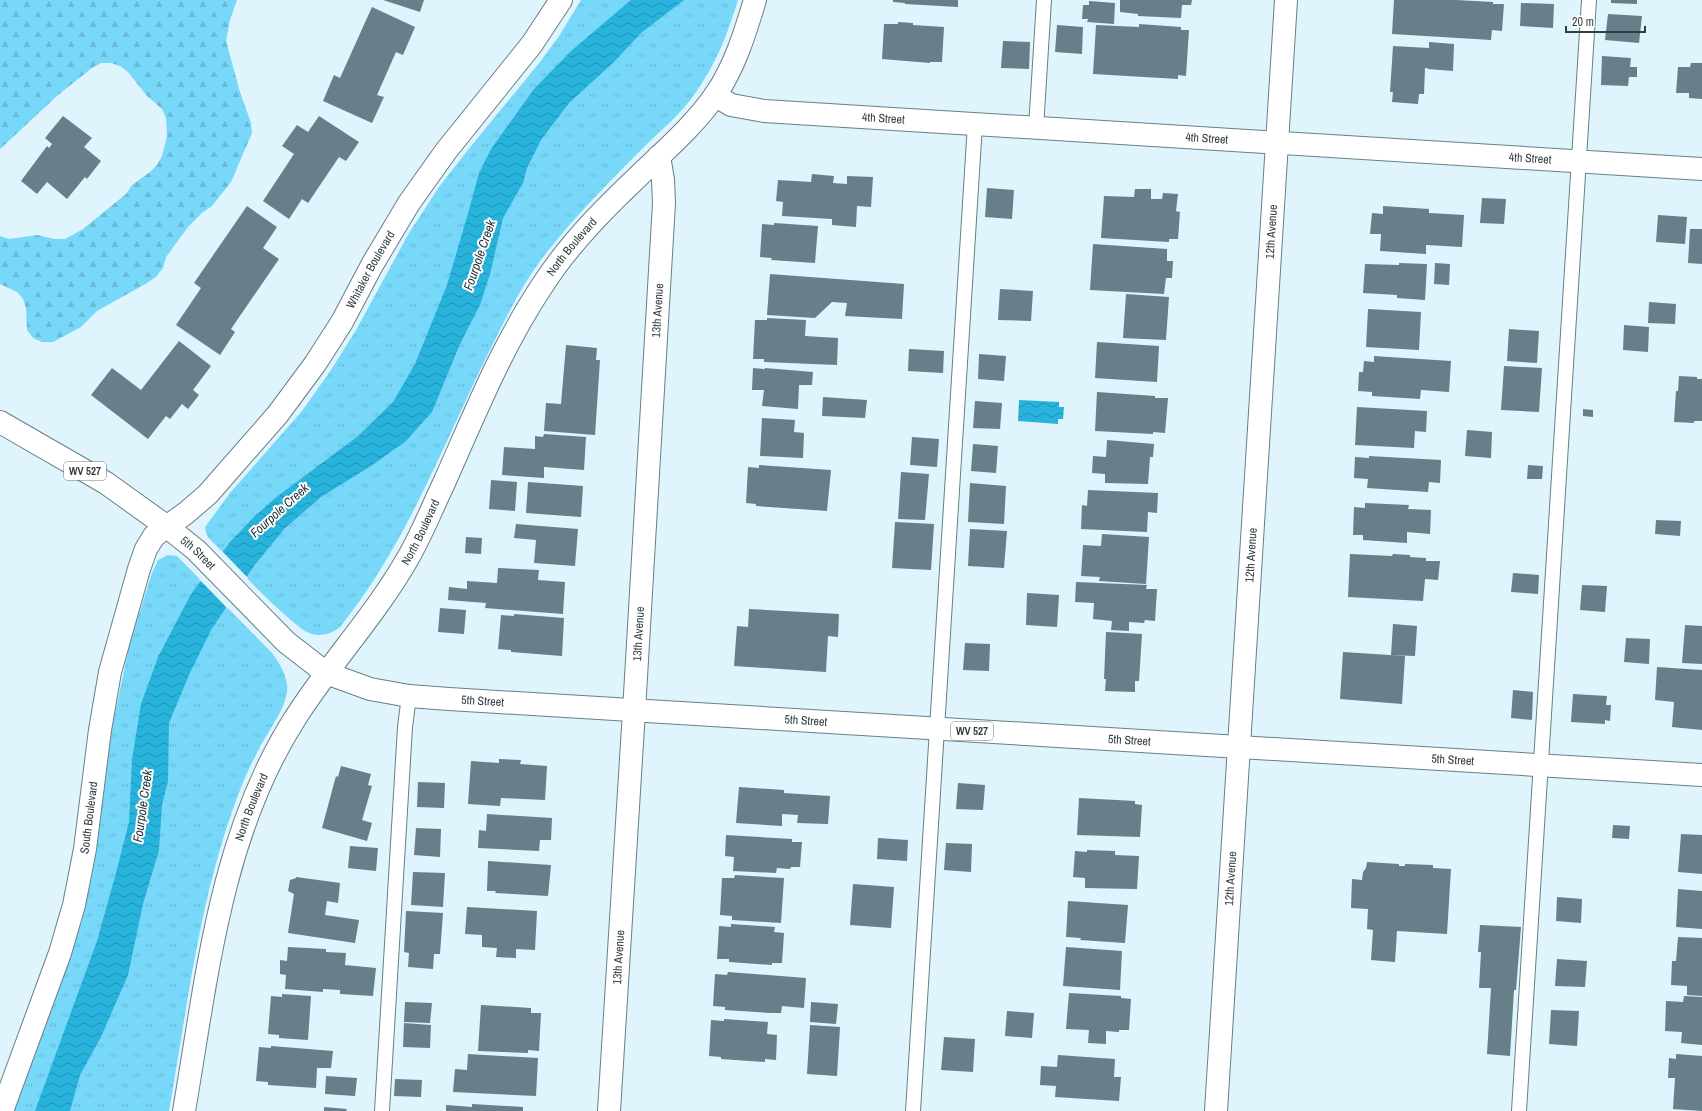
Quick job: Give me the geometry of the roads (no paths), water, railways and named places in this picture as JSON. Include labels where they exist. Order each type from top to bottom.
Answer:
[{"type":"street","name":"Whitaker Boulevard","points":[[166,526],[186,513],[208,494],[278,414],[316,364],[342,322],[372,265],[409,203],[446,151],[532,44],[562,0]]},
{"type":"street","name":"North Boulevard","points":[[184,1111],[217,921],[228,872],[255,794],[274,756],[293,720],[326,673],[363,626],[409,557],[503,355],[523,317],[544,283],[565,254],[592,223],[618,195],[690,125],[715,95],[732,66],[743,39],[754,0]]},
{"type":"street","name":"12th Avenue","points":[[1216,1111],[1286,0]]},
{"type":"street","name":"4th Street","points":[[715,95],[731,105],[764,111],[1702,169]]},
{"type":"street","name":"13th Avenue","points":[[609,1111],[664,203],[663,180],[659,156]]},
{"type":"street","name":"5th Street","points":[[0,422],[106,483],[166,526],[196,550],[265,621],[301,655],[326,673],[370,689],[408,696],[634,711],[1702,775]]},
{"type":"street","name":"South Boulevard","points":[[2,1111],[60,953],[74,905],[86,850],[100,730],[110,672],[138,568],[146,549],[154,536],[166,526]]},
{"type":"lane","points":[[1036,128],[1044,0]]},
{"type":"lane","points":[[1519,1111],[1589,0]]},
{"type":"lane","points":[[913,1111],[975,124]]},
{"type":"lane","points":[[382,1111],[408,696]]},
{"type":"water","name":"Fourpole Creek","points":[[631,0],[684,0],[641,33],[613,63],[569,103],[541,140],[527,168],[523,183],[503,218],[490,274],[480,305],[460,344],[432,412],[406,441],[371,466],[321,497],[284,529],[254,566],[211,630],[189,675],[169,723],[168,781],[162,805],[159,850],[143,904],[128,975],[101,1037],[80,1075],[70,1111],[35,1111],[97,941],[116,873],[129,822],[132,759],[141,704],[158,657],[191,594],[230,542],[253,518],[274,499],[358,436],[393,402],[415,364],[447,285],[479,173],[491,149],[534,89],[571,51]]},
{"type":"water","points":[[1019,400],[1059,402],[1059,407],[1064,407],[1063,419],[1058,419],[1058,424],[1018,421]]}]
